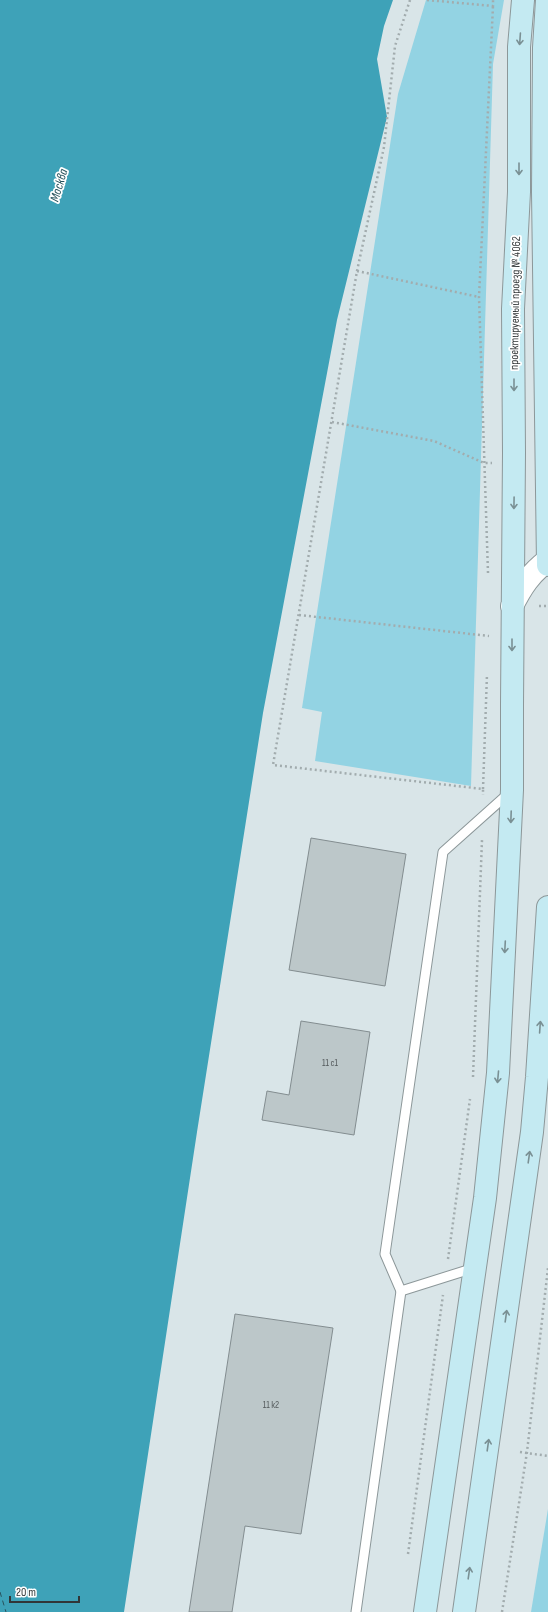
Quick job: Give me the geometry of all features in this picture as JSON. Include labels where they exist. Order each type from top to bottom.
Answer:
[{"type":"main road","name":"проектируемый проезд № 4062","points":[[523,0],[536,74],[543,192],[548,565]]},
{"type":"main road","name":"проектируемый проезд № 4062","points":[[425,1612],[485,1198],[498,1072],[512,790],[514,453],[513,309],[519,192],[547,0]]},
{"type":"main road","points":[[464,1612],[532,1132],[548,908]]},
{"type":"street","points":[[512,606],[523,584],[548,560]]},
{"type":"lane","points":[[356,1612],[401,1291],[385,1254],[443,852],[512,790]]},
{"type":"lane","points":[[401,1291],[475,1267]]},
{"type":"path","points":[[410,0],[394,46],[384,148],[357,271],[273,765],[483,789]]},
{"type":"path","points":[[427,0],[493,6]]},
{"type":"path","points":[[488,574],[479,297],[493,0]]},
{"type":"path","points":[[357,271],[479,297]]},
{"type":"path","points":[[332,422],[434,441],[484,463]]},
{"type":"path","points":[[299,615],[489,636]]},
{"type":"path","points":[[488,643],[489,628]]},
{"type":"path","points":[[472,1084],[488,666]]},
{"type":"path","points":[[408,1558],[471,1092]]},
{"type":"path","points":[[502,1612],[527,1452],[548,1268]]},
{"type":"path","points":[[520,1452],[548,1456]]},
{"type":"shaded area","points":[[426,0],[504,0],[493,64],[471,786],[315,761],[322,712],[302,708],[398,94]]},
{"type":"shaded area","points":[[548,1509],[548,1612],[531,1612]]},
{"type":"water","name":"Москва","points":[[0,0],[393,0],[384,26],[377,59],[387,117],[337,320],[263,713],[197,1132],[124,1612],[0,1612]]},
{"type":"building","points":[[311,838],[406,854],[385,986],[289,970]]},
{"type":"building","points":[[301,1021],[370,1032],[354,1135],[262,1120],[267,1091],[289,1095]]},
{"type":"building","points":[[235,1314],[333,1328],[301,1534],[245,1526],[232,1612],[189,1612]]},
{"type":"ferry route","points":[[0,1592],[6,1612]]}]
